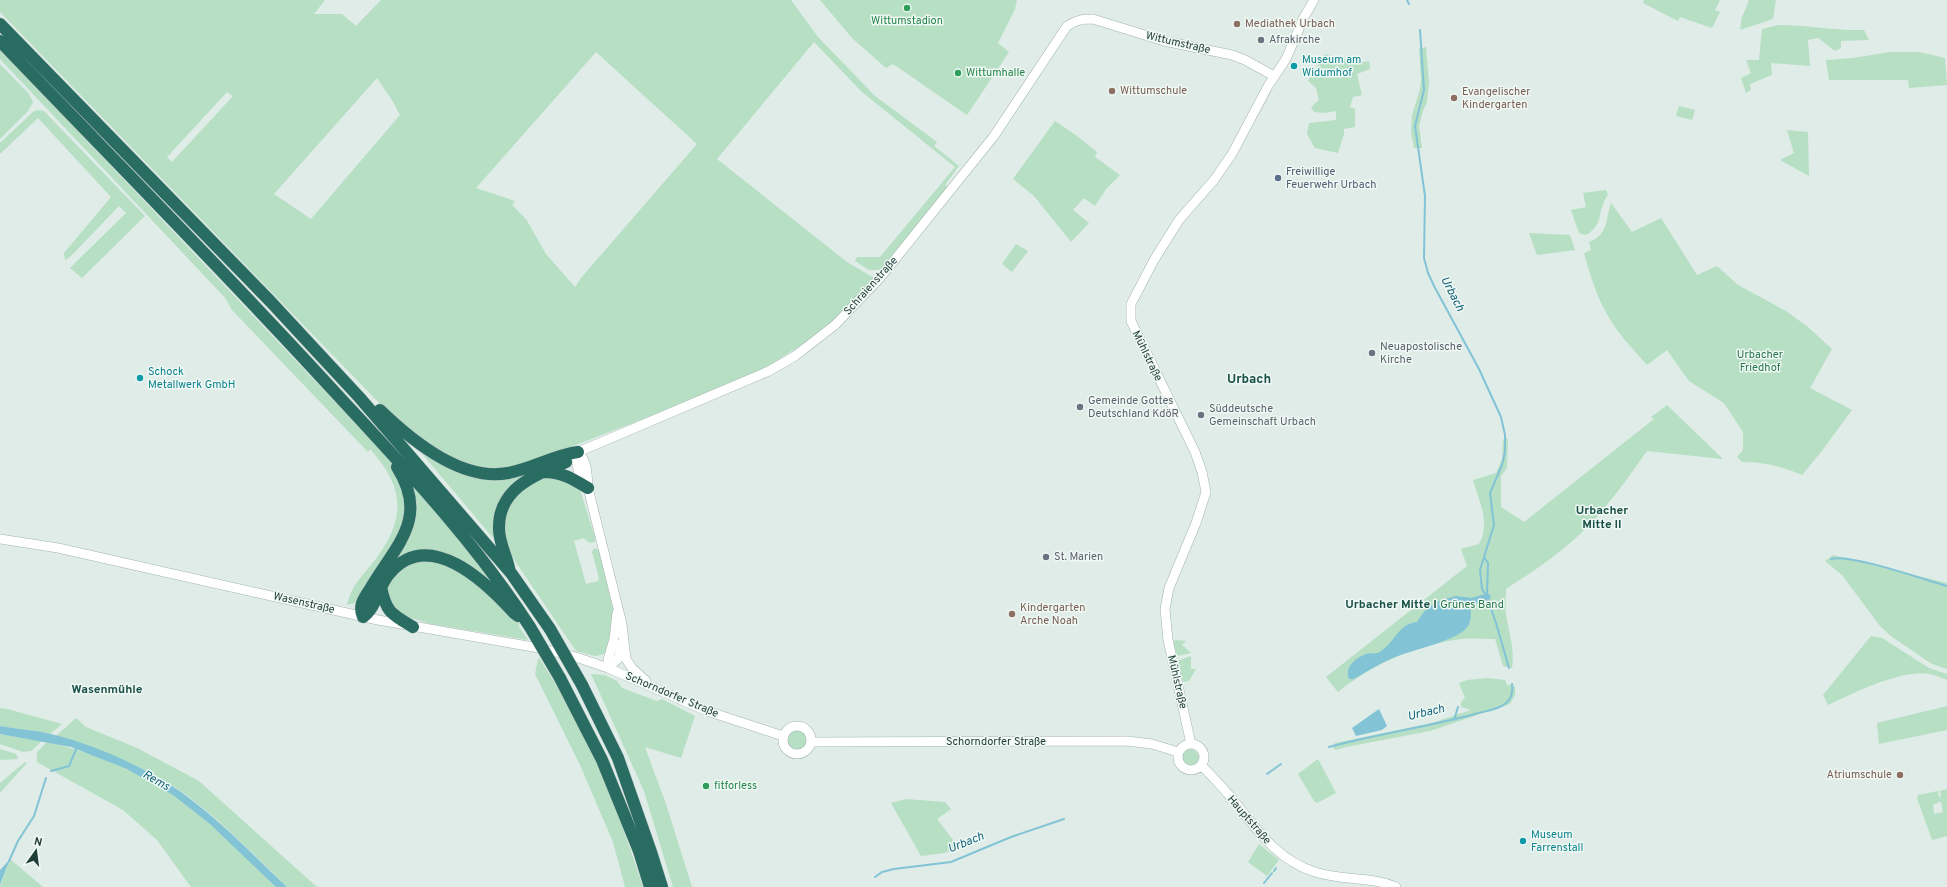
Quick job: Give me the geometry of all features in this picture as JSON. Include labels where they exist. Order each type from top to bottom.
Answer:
[{"type":"highway","points":[[0,24],[270,301],[359,397],[511,573],[550,629],[582,685],[618,758],[652,852],[662,887]]},
{"type":"highway","points":[[0,41],[269,320],[386,447],[466,537],[511,597],[560,678],[602,760],[639,851],[650,887]]},
{"type":"highway","points":[[359,397],[370,400],[397,426],[421,445],[448,461],[472,471],[490,475],[508,473],[566,453],[578,452]]},
{"type":"highway","points":[[386,447],[404,478],[409,494],[410,511],[408,527],[397,548],[364,599],[360,610],[363,617],[369,612],[389,574],[402,561],[417,556],[437,556],[459,565],[492,589],[514,613],[528,623]]},
{"type":"highway","points":[[511,573],[498,530],[500,514],[505,500],[515,488],[529,478],[569,460],[578,452]]},
{"type":"highway","points":[[541,472],[555,472],[568,476],[588,488]]},
{"type":"highway","points":[[381,587],[385,605],[395,617],[413,627]]},
{"type":"street","name":"Mühlstraße","points":[[1191,744],[1168,640],[1165,609],[1169,588],[1196,523],[1206,492],[1202,472],[1195,452],[1131,321],[1131,304],[1154,260],[1179,220],[1214,180],[1232,154],[1274,76],[1286,59],[1304,17],[1314,0]]},
{"type":"street","name":"Wittumstraße","points":[[1080,19],[1093,19],[1164,41],[1232,55],[1245,60],[1274,76]]},
{"type":"street","name":"Schraienstraße","points":[[578,452],[769,371],[796,356],[835,325],[880,278],[975,162],[1067,26],[1080,19]]},
{"type":"street","points":[[578,452],[575,461],[579,473],[588,488],[618,605],[626,658],[632,668],[659,690]]},
{"type":"street","name":"Wasenstraße","points":[[0,539],[58,548],[363,617],[539,648],[576,657],[608,668]]},
{"type":"street","points":[[608,668],[608,660],[616,624],[618,605]]},
{"type":"street","points":[[608,668],[618,659],[623,639]]},
{"type":"street","name":"Schorndorfer Straße","points":[[608,668],[707,711],[783,736]]},
{"type":"street","points":[[792,726],[803,726],[808,730],[812,742],[805,752],[793,753],[784,745],[783,736],[792,726]]},
{"type":"street","name":"Schorndorfer Straße","points":[[812,742],[1127,741],[1152,744],[1178,752]]},
{"type":"street","points":[[1191,744],[1202,749],[1204,757],[1201,765],[1192,770],[1184,769],[1179,763],[1178,752],[1183,746],[1191,744]]},
{"type":"street","name":"Hauptstraße","points":[[1201,765],[1238,806],[1260,835],[1288,860],[1315,873],[1341,878],[1380,882],[1396,887]]},
{"type":"green space","points":[[0,0],[325,0],[314,14],[342,14],[356,26],[381,0],[791,0],[818,37],[875,96],[937,142],[934,146],[959,166],[945,185],[948,187],[881,270],[869,270],[855,261],[857,257],[880,257],[955,167],[862,92],[814,42],[717,159],[847,262],[874,278],[847,309],[822,331],[772,364],[703,396],[521,466],[496,471],[470,465],[444,454],[416,435],[386,410],[0,12]],"holes":[[[596,52],[697,144],[581,278],[575,287],[546,254],[526,219],[512,205],[515,201],[476,188]],[[377,78],[400,115],[311,219],[274,194]],[[227,92],[233,96],[172,162],[167,157]]]},
{"type":"green space","points":[[820,0],[1017,0],[1015,9],[998,43],[1009,52],[967,115],[893,64],[886,68],[852,38]]},
{"type":"green space","points":[[1644,0],[1720,0],[1715,10],[1720,12],[1712,28],[1680,17],[1678,21],[1643,3]]},
{"type":"green space","points":[[1747,0],[1776,0],[1773,19],[1740,30],[1742,17],[1749,1]]},
{"type":"green space","points":[[1778,25],[1842,30],[1864,30],[1869,40],[1841,41],[1841,48],[1835,51],[1818,38],[1808,40],[1810,66],[1771,63],[1772,75],[1750,84],[1751,90],[1746,93],[1741,78],[1751,73],[1746,60],[1759,60],[1762,29]]},
{"type":"green space","points":[[1426,47],[1429,83],[1427,102],[1419,126],[1422,148],[1414,148],[1411,132],[1412,115],[1420,89],[1421,80],[1419,49]]},
{"type":"green space","points":[[0,49],[389,459],[402,478],[407,520],[355,603],[347,605],[352,591],[378,556],[387,541],[394,527],[397,514],[395,488],[381,463],[370,449],[368,452],[232,310],[226,299],[214,286],[0,59]]},
{"type":"green space","points":[[1890,52],[1919,52],[1945,58],[1947,85],[1909,88],[1908,80],[1829,80],[1826,60],[1853,58]]},
{"type":"green space","points":[[1325,54],[1359,63],[1369,61],[1370,69],[1357,74],[1362,95],[1353,97],[1350,107],[1355,109],[1355,127],[1344,129],[1344,134],[1338,153],[1315,148],[1307,134],[1309,123],[1336,120],[1336,111],[1325,113],[1314,112],[1311,107],[1319,100],[1316,88],[1308,81]]},
{"type":"green space","points":[[0,64],[29,94],[33,102],[28,111],[0,139]]},
{"type":"green space","points":[[1679,106],[1695,110],[1692,120],[1676,116]]},
{"type":"green space","points":[[34,111],[44,111],[145,216],[82,278],[70,268],[126,213],[119,206],[70,257],[65,260],[64,253],[111,197],[38,118],[0,154],[0,143]]},
{"type":"green space","points":[[1055,121],[1097,152],[1095,157],[1120,175],[1106,189],[1095,206],[1084,198],[1073,210],[1089,223],[1071,242],[1034,196],[1013,179]]},
{"type":"green space","points":[[1787,130],[1808,132],[1809,176],[1780,160],[1794,153]]},
{"type":"green space","points":[[1606,190],[1608,195],[1602,206],[1596,226],[1586,235],[1579,233],[1571,210],[1586,207],[1583,193]]},
{"type":"green space","name":"Urbacher Friedhof","points":[[1611,203],[1632,232],[1661,218],[1697,275],[1717,266],[1738,285],[1786,311],[1808,327],[1832,349],[1810,388],[1852,410],[1802,475],[1773,465],[1742,462],[1737,457],[1743,450],[1743,432],[1724,403],[1689,381],[1667,350],[1647,365],[1616,328],[1600,299],[1591,277],[1584,253],[1591,250],[1589,242],[1595,239],[1603,231]]},
{"type":"green space","points":[[1529,233],[1570,235],[1575,250],[1537,255]]},
{"type":"green space","points":[[1016,244],[1028,251],[1012,272],[1002,264]]},
{"type":"green space","name":"Grünes Band","points":[[1667,405],[1723,459],[1647,451],[1614,496],[1583,531],[1552,558],[1506,589],[1506,612],[1512,648],[1512,668],[1503,666],[1495,639],[1461,639],[1428,646],[1396,657],[1365,673],[1338,692],[1326,677],[1467,566],[1461,549],[1479,544],[1484,528],[1483,512],[1473,480],[1496,473],[1502,459],[1503,441],[1505,437],[1508,439],[1507,468],[1501,476],[1501,507],[1524,522],[1654,419],[1651,417]]},
{"type":"green space","points":[[419,450],[473,475],[567,455],[516,483],[495,537],[493,538]]},
{"type":"green space","points":[[553,476],[580,490],[595,537],[595,542],[593,543],[588,542],[583,538],[574,541],[586,584],[598,581],[599,578],[592,552],[594,548],[599,550],[614,614],[609,648],[604,654],[595,656],[576,651],[511,555],[505,541],[503,527],[505,515],[509,503],[516,493],[526,485],[539,479]]},
{"type":"green space","points":[[414,484],[495,583],[492,585],[422,552],[367,602],[403,544],[411,485]]},
{"type":"green space","points":[[1833,555],[1947,583],[1947,669],[1932,664],[1892,637],[1880,626],[1842,575],[1825,561]]},
{"type":"green space","points":[[414,559],[456,565],[503,604],[520,624],[518,625],[528,640],[431,624],[401,615],[392,608],[386,590],[388,580]]},
{"type":"green space","points":[[1871,636],[1882,638],[1929,668],[1947,674],[1947,680],[1930,674],[1918,673],[1905,675],[1878,683],[1828,705],[1823,695]]},
{"type":"green space","points":[[1176,640],[1186,641],[1182,645],[1191,653],[1177,656],[1173,642]]},
{"type":"green space","points":[[1191,656],[1191,669],[1196,669],[1189,681],[1183,682],[1177,661]]},
{"type":"green space","points":[[538,659],[540,659],[565,698],[588,743],[618,815],[643,887],[625,887],[613,842],[580,765],[535,674]]},
{"type":"green space","points":[[591,674],[604,675],[617,681],[622,688],[657,701],[662,699],[695,716],[681,758],[645,747],[666,804],[692,887],[673,887],[644,791]]},
{"type":"green space","points":[[1487,678],[1505,680],[1508,686],[1510,684],[1515,687],[1515,695],[1510,704],[1430,731],[1336,750],[1333,748],[1335,743],[1432,723],[1471,710],[1461,707],[1461,702],[1465,698],[1459,683],[1467,680]]},
{"type":"green space","points":[[1947,706],[1947,730],[1879,744],[1877,723]]},
{"type":"green space","points":[[0,708],[62,724],[50,734],[0,726]]},
{"type":"green space","points":[[76,718],[86,727],[137,748],[199,781],[317,887],[287,887],[218,820],[178,789],[161,779],[128,762],[56,736]]},
{"type":"green space","points":[[797,728],[805,731],[808,739],[805,747],[797,750],[789,747],[786,739],[789,731]]},
{"type":"green space","points":[[0,734],[42,741],[31,751],[23,752],[0,744]]},
{"type":"green space","points":[[47,742],[80,751],[113,763],[160,786],[188,805],[214,827],[276,887],[191,887],[157,840],[123,810],[37,762],[37,752]]},
{"type":"green space","points":[[0,749],[16,754],[18,759],[0,760]]},
{"type":"green space","points":[[1190,749],[1196,752],[1199,758],[1196,764],[1190,767],[1184,764],[1181,758],[1184,752]]},
{"type":"green space","points":[[1318,759],[1336,793],[1317,803],[1314,801],[1298,774]]},
{"type":"green space","points":[[25,762],[27,763],[0,793],[0,783]]},
{"type":"green space","points":[[1947,789],[1947,836],[1932,840],[1917,798],[1918,795],[1938,791],[1939,797],[1941,796],[1940,791]],"holes":[[[1941,802],[1943,812],[1934,814],[1933,805]]]},
{"type":"green space","points":[[906,799],[945,802],[951,809],[937,819],[959,848],[944,853],[921,856],[891,803]]},
{"type":"green space","points":[[1259,844],[1279,860],[1267,876],[1248,862]]},
{"type":"green space","points":[[10,859],[43,887],[0,887]]},
{"type":"water","points":[[1456,596],[1472,598],[1474,604],[1470,604],[1470,621],[1468,626],[1463,631],[1446,640],[1395,657],[1354,679],[1349,679],[1349,667],[1354,661],[1366,654],[1381,651],[1405,626],[1417,622],[1425,610],[1433,604]]},
{"type":"water","points":[[1379,709],[1387,726],[1382,730],[1356,736],[1352,728]]},
{"type":"water","name":"Rems","points":[[0,726],[38,731],[88,745],[107,752],[162,780],[178,790],[218,821],[287,887],[276,887],[210,824],[173,795],[127,769],[71,747],[0,734]]},
{"type":"water","points":[[10,859],[0,885],[0,870]]},
{"type":"waterway","name":"Urbach","points":[[1407,0],[1409,4]]},
{"type":"waterway","name":"Urbach","points":[[1420,30],[1424,90],[1415,126],[1425,196],[1424,258],[1428,273],[1434,286],[1479,369],[1501,417],[1505,435],[1505,452],[1502,465],[1490,493],[1494,525],[1480,570],[1482,589],[1487,597],[1496,623],[1509,668]]},
{"type":"waterway","name":"Urbach","points":[[1484,557],[1488,563],[1487,595]]},
{"type":"waterway","points":[[1831,559],[1840,558],[1870,563],[1947,586]]},
{"type":"waterway","name":"Urbach","points":[[1473,601],[1487,597]]},
{"type":"waterway","name":"Urbach","points":[[1329,747],[1457,719],[1495,709],[1510,699],[1512,684]]},
{"type":"waterway","points":[[1454,720],[1458,707]]},
{"type":"waterway","points":[[51,771],[69,766],[77,747]]},
{"type":"waterway","name":"Urbach","points":[[1267,774],[1281,764]]},
{"type":"waterway","points":[[9,861],[18,841],[34,816],[46,778]]},
{"type":"waterway","name":"Urbach","points":[[875,877],[882,872],[894,869],[951,862],[1011,837],[1064,819]]},
{"type":"waterway","points":[[1264,883],[1272,873]]},
{"type":"place","name":"Wittumstadion","points":[[907,8]]},
{"type":"place","name":"Mediathek Urbach","points":[[1237,24]]},
{"type":"place","name":"Afrakirche","points":[[1261,40]]},
{"type":"place","name":"Museum am Widumhof","points":[[1294,66]]},
{"type":"place","name":"Wittumhalle","points":[[958,73]]},
{"type":"place","name":"Wittumschule","points":[[1112,91]]},
{"type":"place","name":"Evangelischer Kindergarten","points":[[1454,98]]},
{"type":"place","name":"Freiwillige Feuerwehr Urbach","points":[[1278,178]]},
{"type":"place","name":"Neuapostolische Kirche","points":[[1372,353]]},
{"type":"place","name":"Schock Metallwerk GmbH","points":[[140,378]]},
{"type":"place","name":"Gemeinde Gottes Deutschland KdöR","points":[[1080,407]]},
{"type":"place","name":"Süddeutsche Gemeinschaft Urbach","points":[[1201,415]]},
{"type":"place","name":"St. Marien","points":[[1046,557]]},
{"type":"place","name":"Kindergarten Arche Noah","points":[[1012,614]]},
{"type":"place","name":"Atriumschule","points":[[1900,775]]},
{"type":"place","name":"fitforless","points":[[706,786]]},
{"type":"place","name":"Museum Farrenstall","points":[[1523,841]]},
{"type":"district","name":"Urbach","points":[[1249,380]]},
{"type":"district","name":"Urbacher Mitte II","points":[[1602,518]]},
{"type":"district","name":"Urbacher Mitte I","points":[[1391,605]]},
{"type":"district","name":"Wasenmühle","points":[[107,690]]}]
